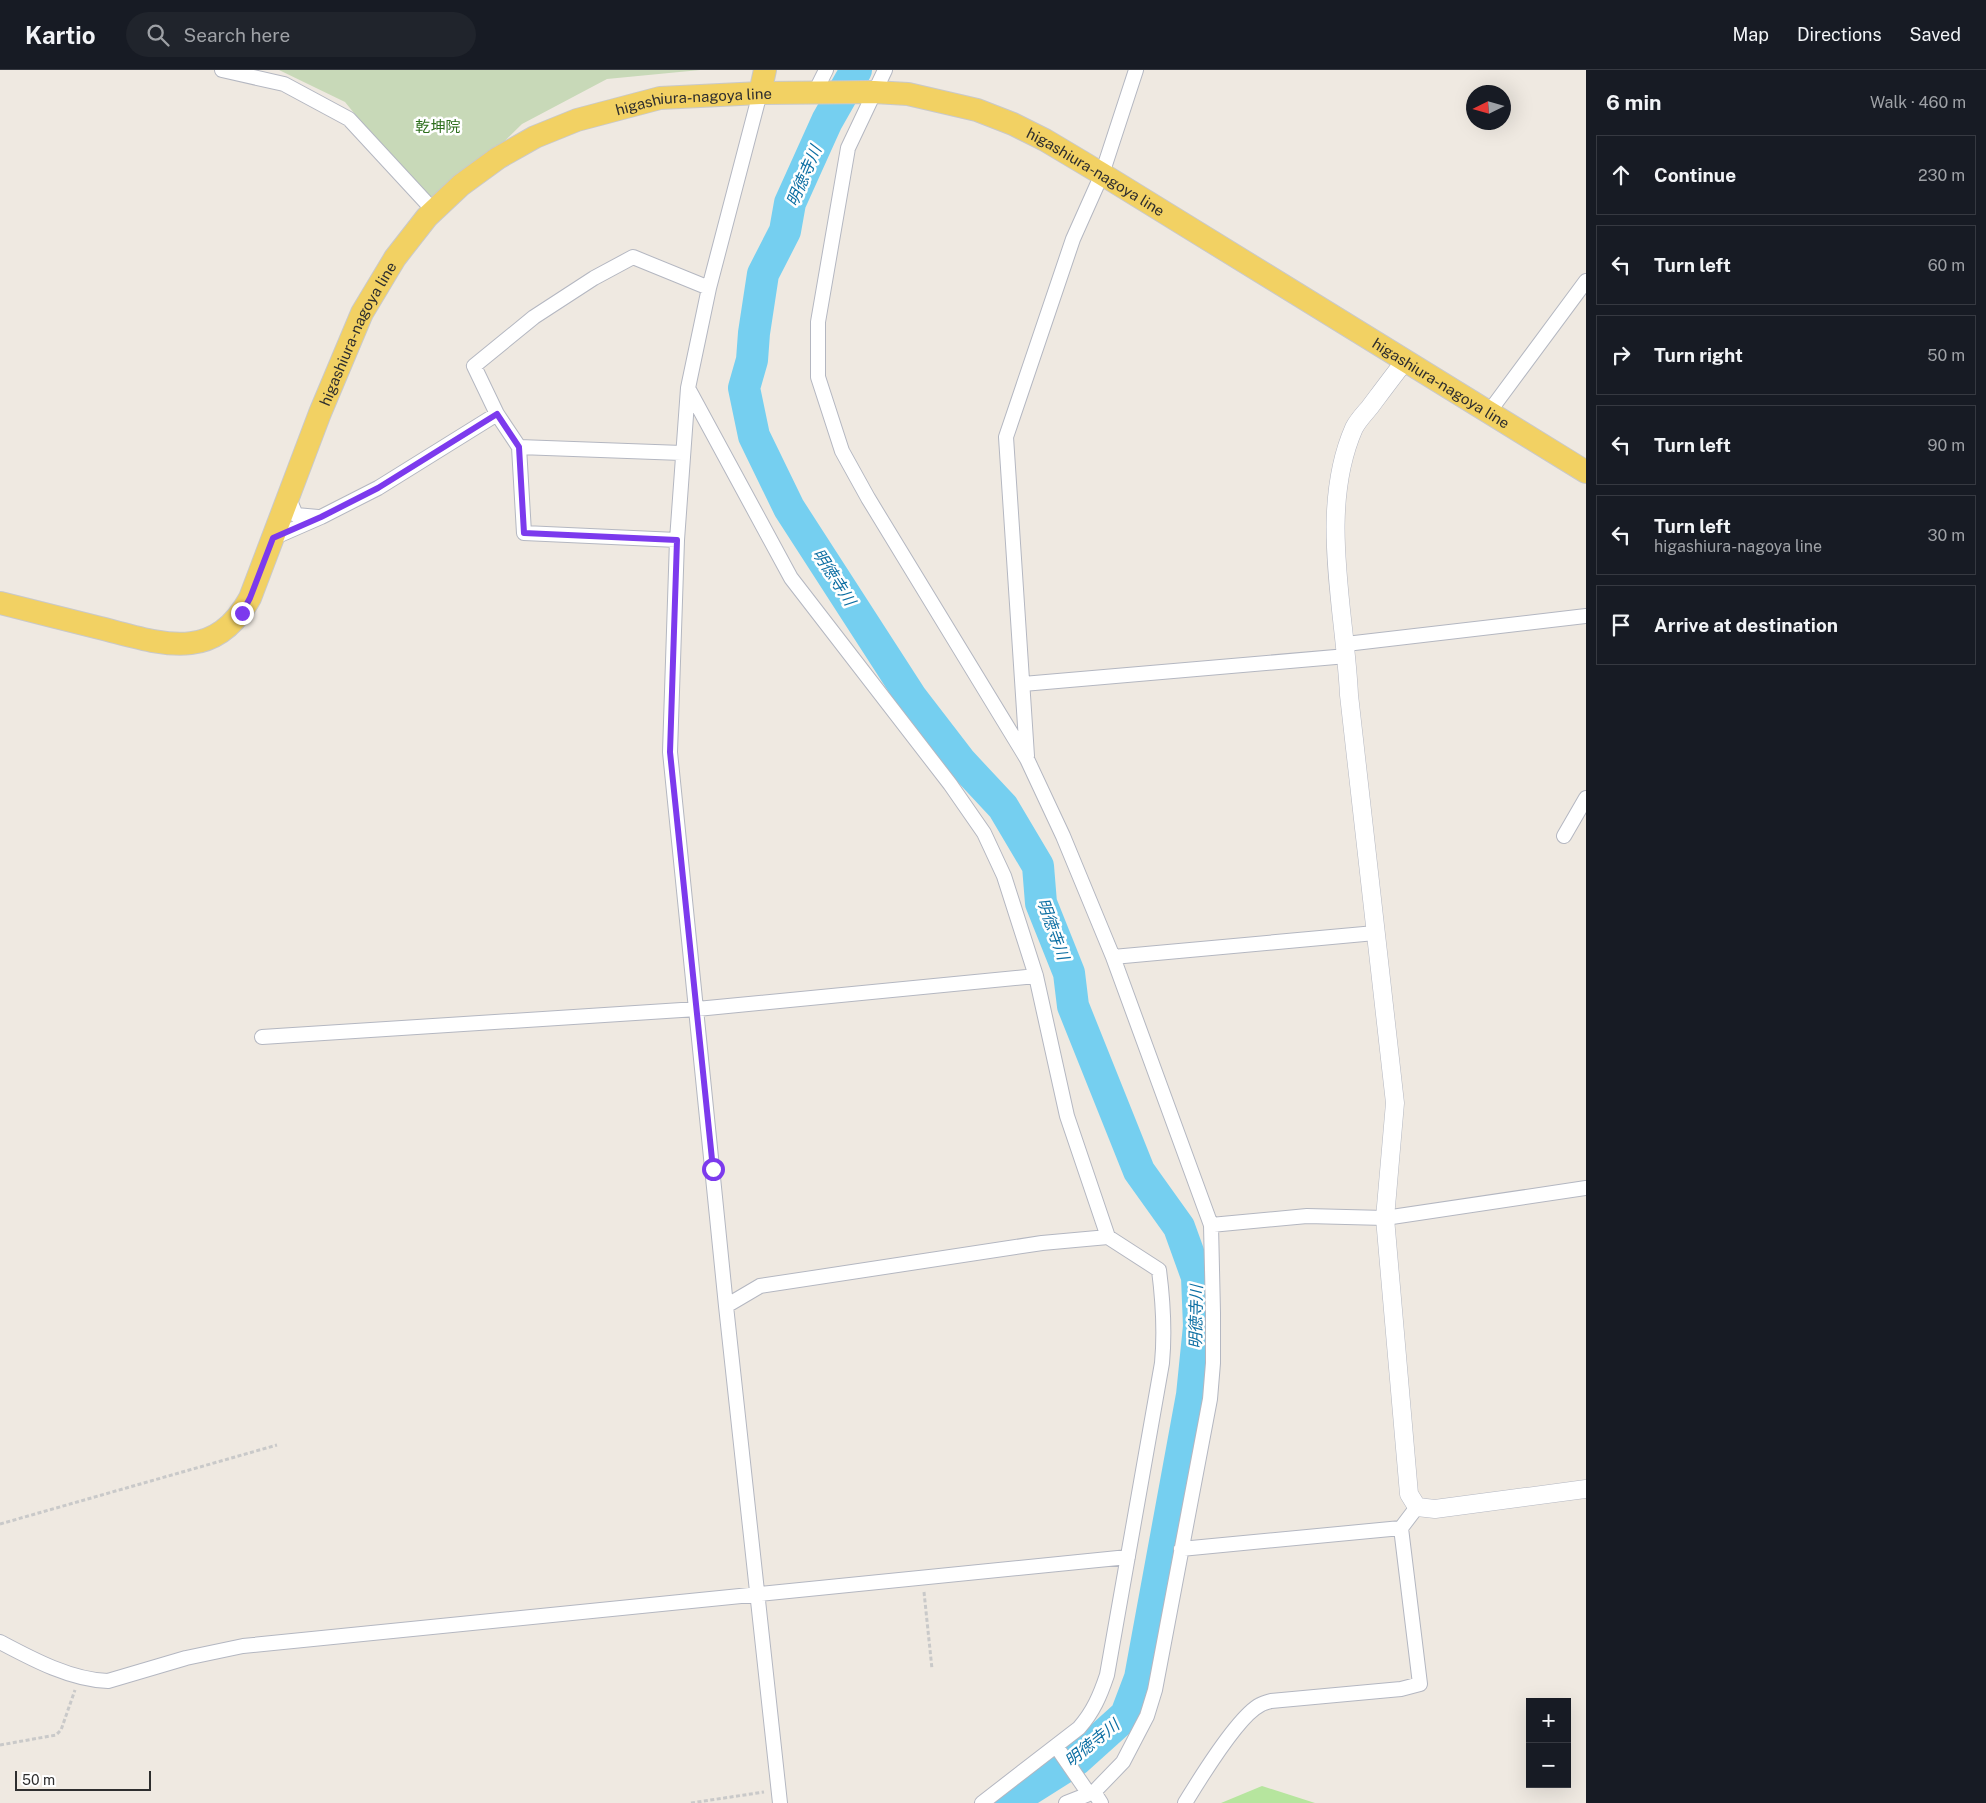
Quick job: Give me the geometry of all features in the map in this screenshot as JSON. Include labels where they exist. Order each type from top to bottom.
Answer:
[{"type":"main road","points":[[760,93],[765,70]]},
{"type":"main road","name":"higashiura-nagoya line","points":[[0,603],[174,645],[204,640],[229,627],[242,613],[250,598],[320,413],[362,313],[395,258],[427,217],[461,185],[498,158],[535,137],[577,120],[616,108],[660,98],[816,92],[908,94],[978,110],[1013,124],[1045,140],[1102,174],[1586,472]]},
{"type":"street","points":[[222,70],[284,84],[350,119],[434,211]]},
{"type":"street","points":[[816,92],[826,70]]},
{"type":"street","points":[[885,70],[872,92],[848,148],[818,322],[818,377],[842,451],[868,498],[1027,759],[1063,836],[1113,957],[1211,1225],[1214,1313],[1210,1399],[1181,1549],[1160,1672],[1147,1716],[1123,1762],[1092,1793],[1066,1803]]},
{"type":"street","points":[[1027,759],[1006,437],[1074,239],[1102,174],[1136,70]]},
{"type":"street","points":[[760,93],[709,288],[688,388],[677,540],[670,752],[726,1306],[779,1796]]},
{"type":"street","points":[[677,540],[524,533],[519,447],[497,414],[474,366],[534,317],[594,278],[633,257],[709,288]]},
{"type":"street","points":[[1489,412],[1586,281]]},
{"type":"street","points":[[1405,361],[1355,426],[1340,469],[1335,513],[1336,548],[1347,650],[1349,695],[1395,1103],[1386,1218],[1409,1494],[1417,1506],[1436,1509],[1586,1489]]},
{"type":"street","points":[[688,388],[791,578],[950,784],[984,833],[1004,876],[1036,976],[1067,1116],[1108,1237],[1159,1270],[1164,1310],[1162,1363],[1107,1675],[1092,1713],[1059,1750],[982,1803]]},
{"type":"street","points":[[273,538],[321,517],[378,488],[497,414]]},
{"type":"street","points":[[519,447],[682,453]]},
{"type":"street","points":[[288,496],[296,515],[321,517]]},
{"type":"street","points":[[1022,684],[1347,650],[1586,616]]},
{"type":"street","points":[[1564,836],[1586,798]]},
{"type":"street","points":[[1113,957],[1375,933]]},
{"type":"street","points":[[262,1038],[697,1009],[1036,976]]},
{"type":"street","points":[[1211,1225],[1307,1216],[1386,1218],[1586,1188]]},
{"type":"street","points":[[726,1306],[760,1286],[1042,1244],[1108,1237]]},
{"type":"street","points":[[1185,1803],[1205,1770],[1240,1724],[1251,1711],[1260,1705],[1271,1701],[1401,1689],[1420,1684],[1401,1528],[1417,1506]]},
{"type":"street","points":[[1181,1549],[1401,1528]]},
{"type":"street","points":[[0,1642],[58,1669],[96,1681],[108,1681],[186,1658],[243,1646],[1128,1557]]},
{"type":"street","points":[[1059,1750],[1092,1793]]},
{"type":"path","points":[[0,1524],[277,1445]]},
{"type":"path","points":[[922,1578],[932,1669]]},
{"type":"path","points":[[0,1745],[56,1736],[61,1730],[74,1693],[77,1675]]},
{"type":"path","points":[[691,1803],[779,1796]]},
{"type":"green space","name":"乾坤院","points":[[279,70],[700,70],[607,79],[522,124],[434,211],[345,102]]},
{"type":"green space","points":[[1262,1786],[1315,1803],[1221,1803]]},
{"type":"waterway","name":"明徳寺川","points":[[856,70],[827,121],[790,203],[785,231],[763,274],[752,360],[744,388],[754,436],[789,508],[911,697],[961,762],[1003,807],[1038,866],[1041,903],[1069,973],[1073,1006],[1139,1171],[1179,1227],[1197,1277],[1199,1326],[1192,1395],[1140,1678],[1126,1715],[1076,1760],[1008,1803]]},
{"type":"route","points":[[242,613],[250,598],[273,538],[321,517],[378,488],[497,414],[519,447],[524,533],[677,540],[675,647],[670,752],[713,1169]]}]
